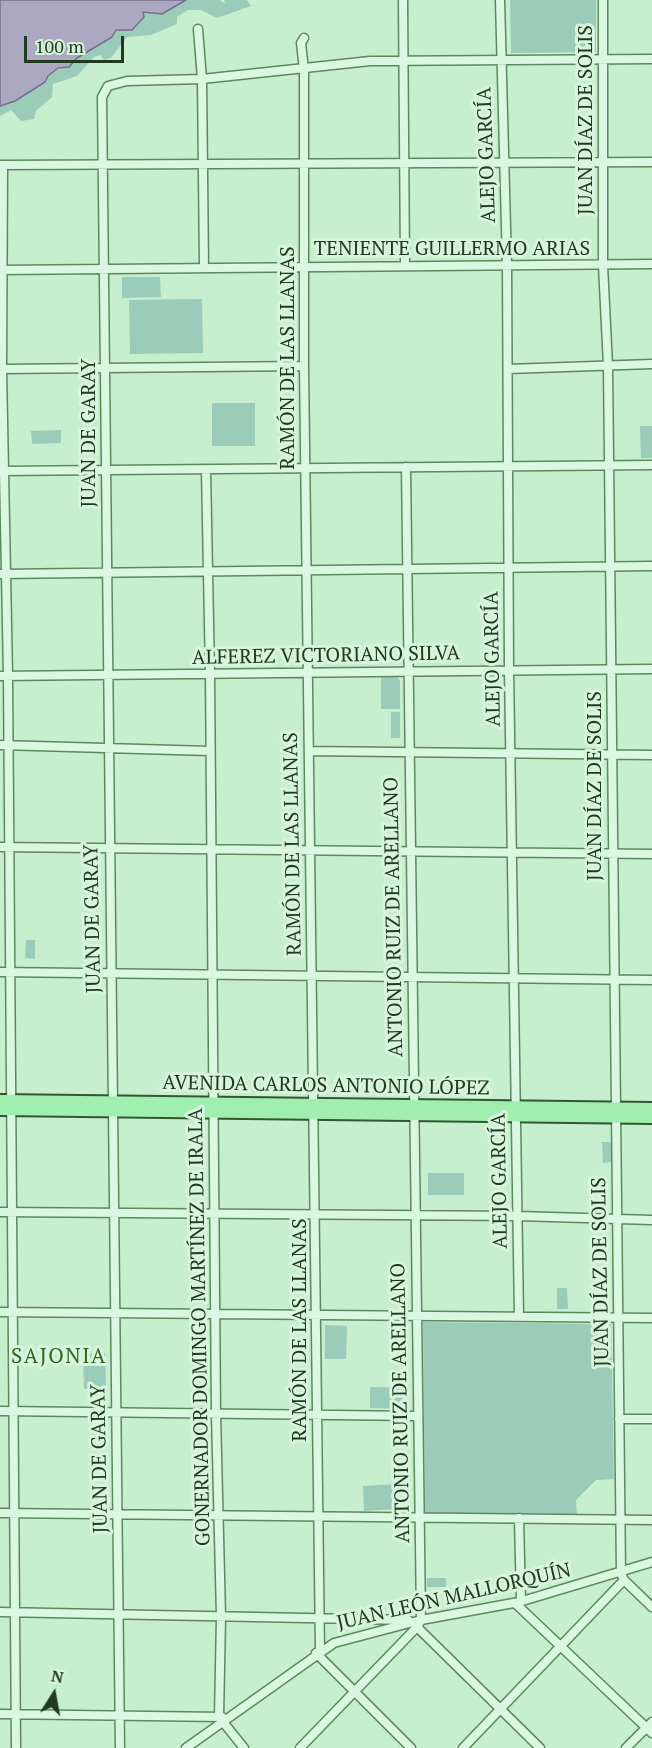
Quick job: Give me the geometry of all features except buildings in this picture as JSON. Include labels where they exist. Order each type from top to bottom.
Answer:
[{"type":"main road","name":"AVENIDA CARLOS ANTONIO LÓPEZ","points":[[6,1105],[616,1112],[652,1108]]},
{"type":"main road","name":"AVENIDA CARLOS ANTONIO LÓPEZ","points":[[616,1112],[652,1118]]},
{"type":"street","points":[[403,0],[405,266]]},
{"type":"street","name":"ALEJO GARCÍA","points":[[500,0],[507,265],[509,669],[519,1317]]},
{"type":"street","name":"JUAN DÍAZ DE SOLIS","points":[[603,0],[603,264],[608,366],[622,1577]]},
{"type":"street","points":[[198,29],[202,79],[204,268]]},
{"type":"street","name":"RAMÓN DE LAS LLANAS","points":[[304,38],[301,43],[304,70],[303,267],[316,1216],[318,1652]]},
{"type":"street","points":[[202,79],[304,70],[370,61],[652,59]]},
{"type":"street","name":"JUAN DE GARAY","points":[[120,1748],[102,97],[105,89],[112,84],[127,81],[202,79]]},
{"type":"street","points":[[16,1748],[12,1212],[6,1105],[10,972],[5,847],[2,165],[652,162]]},
{"type":"street","name":"TENIENTE GUILLERMO ARIAS","points":[[1,270],[652,264]]},
{"type":"street","points":[[508,369],[652,364]]},
{"type":"street","points":[[2,369],[304,366]]},
{"type":"street","points":[[2,471],[305,467],[455,469],[507,466],[652,465]]},
{"type":"street","name":"ANTONIO RUIZ DE ARELLANO","points":[[406,467],[419,1623]]},
{"type":"street","name":"GONERNADOR DOMINGO MARTÍNEZ DE IRALA","points":[[206,470],[213,976],[214,1314],[223,1719]]},
{"type":"street","points":[[3,574],[108,575],[652,566]]},
{"type":"street","name":"ALFEREZ VICTORIANO SILVA","points":[[4,676],[652,669]]},
{"type":"street","points":[[4,746],[210,751]]},
{"type":"street","points":[[309,751],[652,756]]},
{"type":"street","points":[[5,847],[652,854]]},
{"type":"street","points":[[0,972],[652,980]]},
{"type":"street","points":[[0,1212],[518,1216],[652,1220]]},
{"type":"street","points":[[0,1312],[652,1318]]},
{"type":"street","points":[[0,1411],[417,1416]]},
{"type":"street","points":[[619,1419],[652,1419]]},
{"type":"street","points":[[0,1513],[652,1520]]},
{"type":"street","points":[[519,1518],[518,1602],[650,1727],[626,1748]]},
{"type":"street","name":"JUAN LEÓN MALLORQUÍN","points":[[186,1748],[223,1719],[334,1643],[622,1577],[652,1562]]},
{"type":"street","points":[[463,1748],[562,1645],[622,1577],[652,1607]]},
{"type":"street","points":[[0,1612],[118,1613],[419,1623],[540,1748]]},
{"type":"street","points":[[300,1748],[419,1623]]},
{"type":"street","points":[[318,1652],[354,1693],[411,1748]]},
{"type":"street","points":[[0,1714],[223,1719],[244,1748]]},
{"type":"green space","points":[[186,0],[220,0],[225,4],[224,0],[247,0],[251,6],[217,18],[201,10],[188,10],[177,17],[177,24],[151,35],[127,37],[111,58],[104,60],[100,55],[94,57],[77,76],[53,84],[52,97],[36,111],[34,119],[21,121],[11,110],[0,116],[0,106],[15,101],[45,82],[47,76],[58,68],[69,67],[77,58],[112,37],[116,30],[132,30],[144,17],[143,12],[162,14]]},
{"type":"green space","points":[[510,0],[596,0],[596,52],[511,53]]},
{"type":"green space","points":[[122,277],[160,277],[161,297],[122,298]]},
{"type":"green space","points":[[202,299],[203,353],[130,354],[129,300]]},
{"type":"green space","points":[[212,403],[255,403],[255,446],[212,446]]},
{"type":"green space","points":[[640,426],[652,426],[652,458],[641,458]]},
{"type":"green space","points":[[61,430],[61,443],[32,444],[31,431]]},
{"type":"green space","points":[[381,676],[396,676],[400,680],[400,709],[381,709]]},
{"type":"green space","points":[[391,712],[400,712],[400,738],[391,738]]},
{"type":"green space","points":[[26,940],[35,940],[35,959],[25,958]]},
{"type":"green space","points":[[602,1142],[611,1142],[612,1162],[603,1163]]},
{"type":"green space","points":[[428,1173],[464,1173],[464,1195],[428,1195]]},
{"type":"green space","points":[[557,1288],[567,1288],[568,1309],[557,1309]]},
{"type":"green space","points":[[423,1322],[611,1324],[614,1479],[596,1480],[576,1500],[577,1514],[425,1513]]},
{"type":"green space","points":[[325,1325],[347,1326],[346,1359],[325,1359]]},
{"type":"green space","points":[[105,1353],[106,1388],[84,1389],[83,1354]]},
{"type":"green space","points":[[370,1387],[403,1388],[402,1409],[370,1408]]},
{"type":"green space","points":[[397,1484],[399,1509],[364,1511],[363,1486]]},
{"type":"green space","points":[[427,1578],[446,1578],[446,1587],[427,1587]]},
{"type":"shaded area","points":[[0,0],[186,0],[162,14],[143,12],[144,17],[132,30],[116,30],[112,37],[77,58],[69,67],[58,68],[48,76],[45,82],[15,101],[0,106]]},
{"type":"district","name":"SAJONIA","points":[[59,1357]]}]
